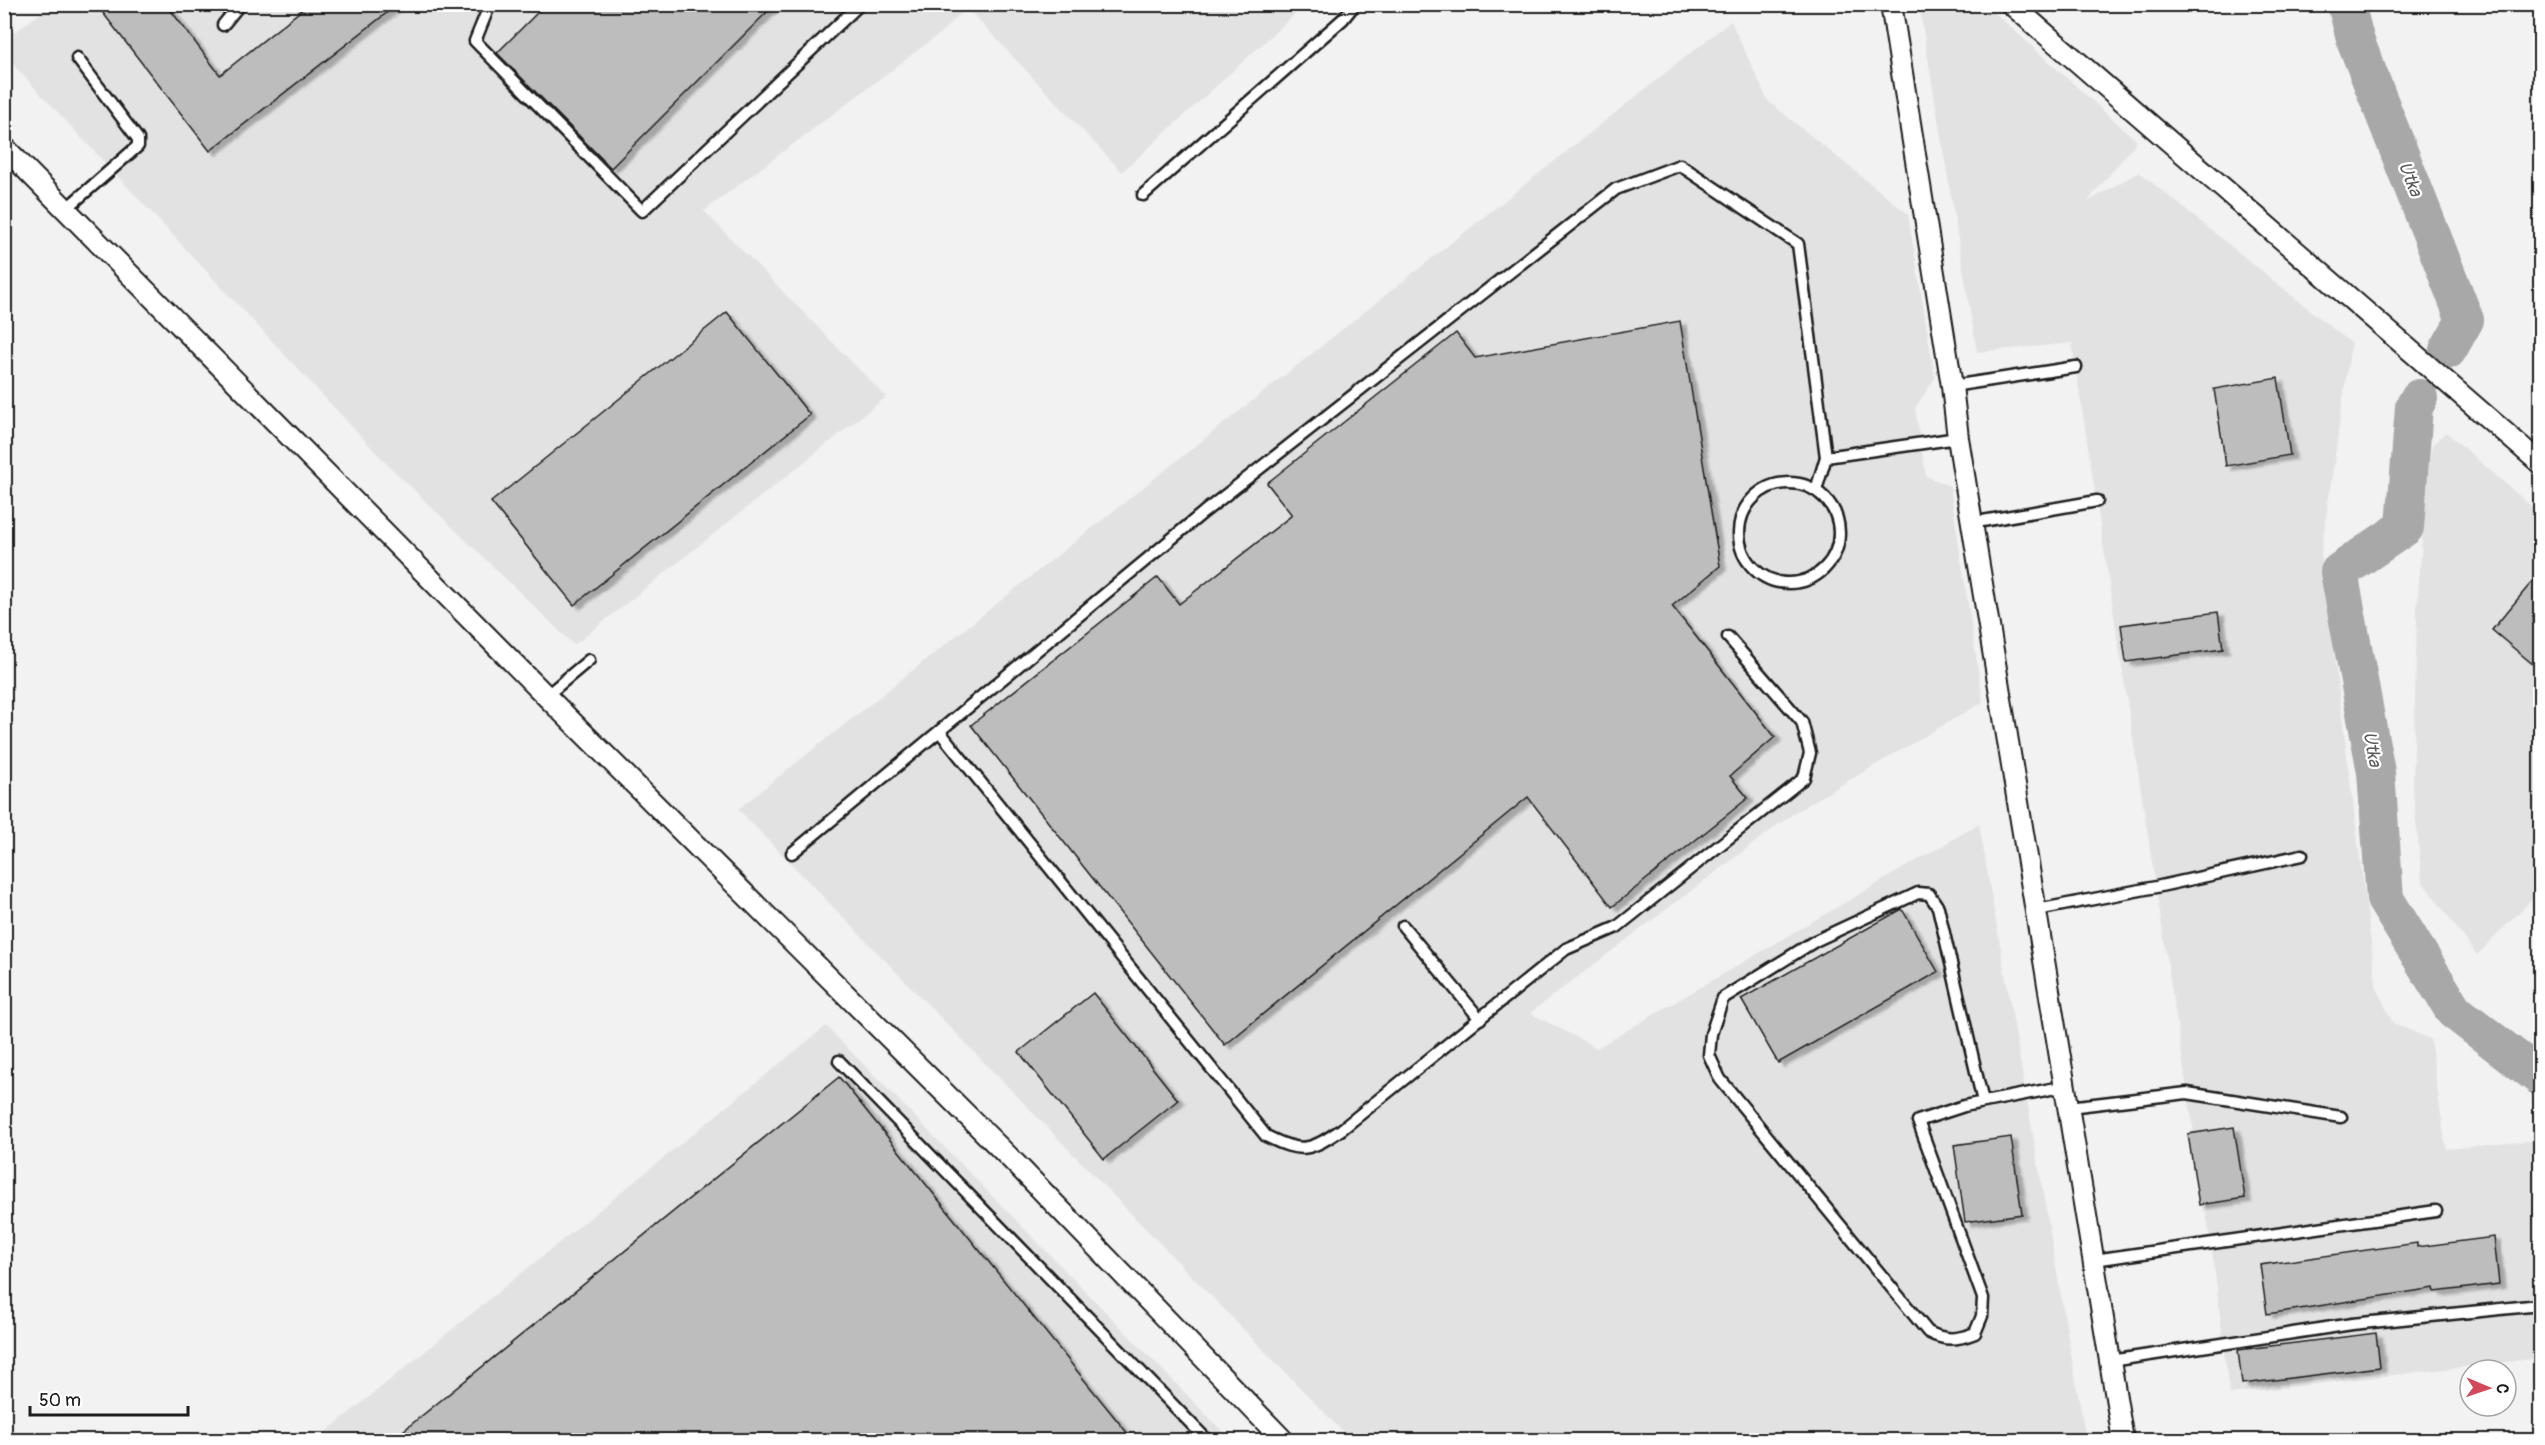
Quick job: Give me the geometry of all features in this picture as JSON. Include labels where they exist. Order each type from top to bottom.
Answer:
[{"type":"street","points":[[1891,4],[1952,386],[1971,523],[2009,757],[2037,910],[2123,1440]]},
{"type":"street","points":[[2011,4],[2541,463]]},
{"type":"street","points":[[4,147],[546,696],[1013,1161],[1283,1440]]},
{"type":"lane","points":[[224,25],[240,4]]},
{"type":"lane","points":[[490,4],[476,41],[642,211],[860,4]]},
{"type":"lane","points":[[1143,195],[1342,19],[1355,4]]},
{"type":"lane","points":[[66,209],[138,146],[138,139],[77,58]]},
{"type":"lane","points":[[792,853],[1204,512],[1616,189],[1680,165],[1798,244],[1826,457],[1816,490]]},
{"type":"lane","points":[[1952,386],[2076,367]]},
{"type":"lane","points":[[1826,457],[1958,438]]},
{"type":"lane","points":[[1784,483],[1801,484],[1816,490],[1829,502],[1837,516],[1840,533],[1837,550],[1829,565],[1816,576],[1801,582],[1784,584],[1768,579],[1755,570],[1745,557],[1739,541],[1740,525],[1745,509],[1762,492],[1784,483]]},
{"type":"lane","points":[[1971,523],[2097,501]]},
{"type":"lane","points":[[940,732],[1266,1136],[1289,1148],[1316,1147],[1342,1129],[1566,949],[1617,927],[1804,778],[1810,753],[1802,722],[1728,637]]},
{"type":"lane","points":[[546,696],[589,660]]},
{"type":"lane","points":[[2037,910],[2302,855]]},
{"type":"lane","points":[[1983,1102],[1938,907],[1929,894],[1918,893],[1815,941],[1723,998],[1711,1034],[1709,1055],[1720,1079],[1928,1332],[1941,1339],[1958,1340],[1975,1333],[1982,1316],[1983,1298],[1918,1121],[1983,1102],[2066,1086]]},
{"type":"lane","points":[[1403,926],[1480,1019]]},
{"type":"lane","points":[[839,1061],[1207,1440]]},
{"type":"lane","points":[[2069,1107],[2187,1093],[2341,1117]]},
{"type":"lane","points":[[2094,1260],[2436,1211]]},
{"type":"lane","points":[[2110,1361],[2352,1324],[2541,1305]]},
{"type":"shaded area","points":[[53,4],[1305,5],[1122,172],[967,8],[938,35],[704,211],[886,397],[574,645],[386,463],[5,56],[4,40]]},
{"type":"shaded area","points":[[1919,5],[1986,5],[2137,141],[2087,202],[2139,172],[2351,343],[2321,553],[2377,990],[2393,1023],[2430,1039],[2446,1149],[2540,1140],[2540,1358],[2518,1361],[2518,1358],[2458,1358],[2458,1367],[2229,1394],[2214,1264],[2072,343],[1977,352]]},
{"type":"shaded area","points":[[1731,21],[1768,101],[1908,214],[1935,378],[1915,408],[1926,476],[1950,486],[1983,702],[1795,812],[1530,1013],[1597,1048],[1979,824],[2086,1440],[1351,1440],[738,809]]},
{"type":"shaded area","points":[[2446,432],[2540,514],[2540,891],[2477,955],[2422,881],[2413,790],[2417,610],[2426,486],[2432,445]]},
{"type":"shaded area","points":[[826,1026],[1231,1440],[316,1440]]},
{"type":"building","points":[[96,4],[166,4],[220,75],[309,4],[398,4],[210,151]]},
{"type":"building","points":[[546,4],[775,4],[611,168],[497,53]]},
{"type":"building","points":[[727,312],[810,415],[574,605],[491,502]]},
{"type":"building","points":[[1680,321],[1720,566],[1672,606],[1775,737],[1730,776],[1748,798],[1612,907],[1528,797],[1225,1045],[971,725],[1158,577],[1179,604],[1292,515],[1267,483],[1456,333],[1475,358]]},
{"type":"building","points":[[2278,378],[2290,455],[2226,466],[2214,389]]},
{"type":"building","points":[[2541,571],[2541,671],[2492,630]]},
{"type":"building","points":[[2218,612],[2223,649],[2126,662],[2121,625]]},
{"type":"building","points":[[1902,909],[1938,972],[1778,1063],[1741,999]]},
{"type":"building","points":[[1093,993],[1178,1100],[1104,1159],[1019,1052]]},
{"type":"building","points":[[839,1077],[1133,1440],[392,1440]]},
{"type":"building","points":[[2234,1127],[2245,1198],[2199,1205],[2188,1134]]},
{"type":"building","points":[[2011,1137],[2022,1214],[1965,1222],[1954,1145]]},
{"type":"building","points":[[2494,1237],[2499,1284],[2435,1292],[2434,1288],[2267,1314],[2260,1265],[2417,1243],[2417,1247]]},
{"type":"building","points":[[2376,1333],[2380,1367],[2242,1384],[2238,1350]]},
{"type":"waterway","name":"Utka","points":[[2346,4],[2356,42],[2465,320],[2448,350]]},
{"type":"waterway","name":"Utka","points":[[2419,398],[2414,407],[2405,527],[2339,572],[2376,772],[2385,899],[2454,1011],[2540,1077]]}]
